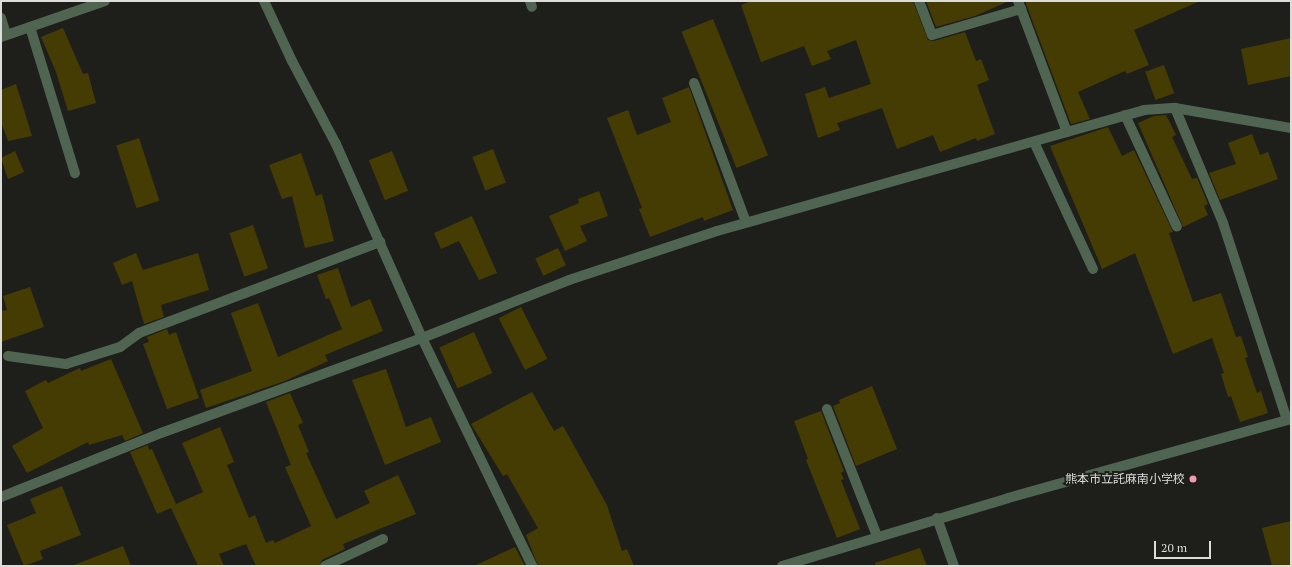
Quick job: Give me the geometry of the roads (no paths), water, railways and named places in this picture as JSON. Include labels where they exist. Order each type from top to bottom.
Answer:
[{"type":"street","points":[[1,18],[4,35],[105,1]]},
{"type":"street","points":[[264,1],[292,61],[336,144],[422,338],[532,566]]},
{"type":"street","points":[[919,1],[932,35],[1020,5],[1066,132]]},
{"type":"street","points":[[30,27],[75,173]]},
{"type":"street","points":[[694,83],[746,222]]},
{"type":"street","points":[[782,566],[938,518],[1289,420],[1223,223],[1175,108]]},
{"type":"street","points":[[1,497],[161,434],[422,338],[569,280],[746,222],[1144,110],[1175,108],[1291,128]]},
{"type":"street","points":[[1125,115],[1177,227]]},
{"type":"street","points":[[1034,142],[1093,269]]},
{"type":"street","points":[[8,356],[66,364],[120,347],[139,333],[380,242]]},
{"type":"street","points":[[827,409],[877,536]]},
{"type":"street","points":[[938,518],[954,566]]},
{"type":"street","points":[[325,566],[383,539]]},
{"type":"place","name":"熊本市立託麻南小学校","points":[[1193,479]]}]
